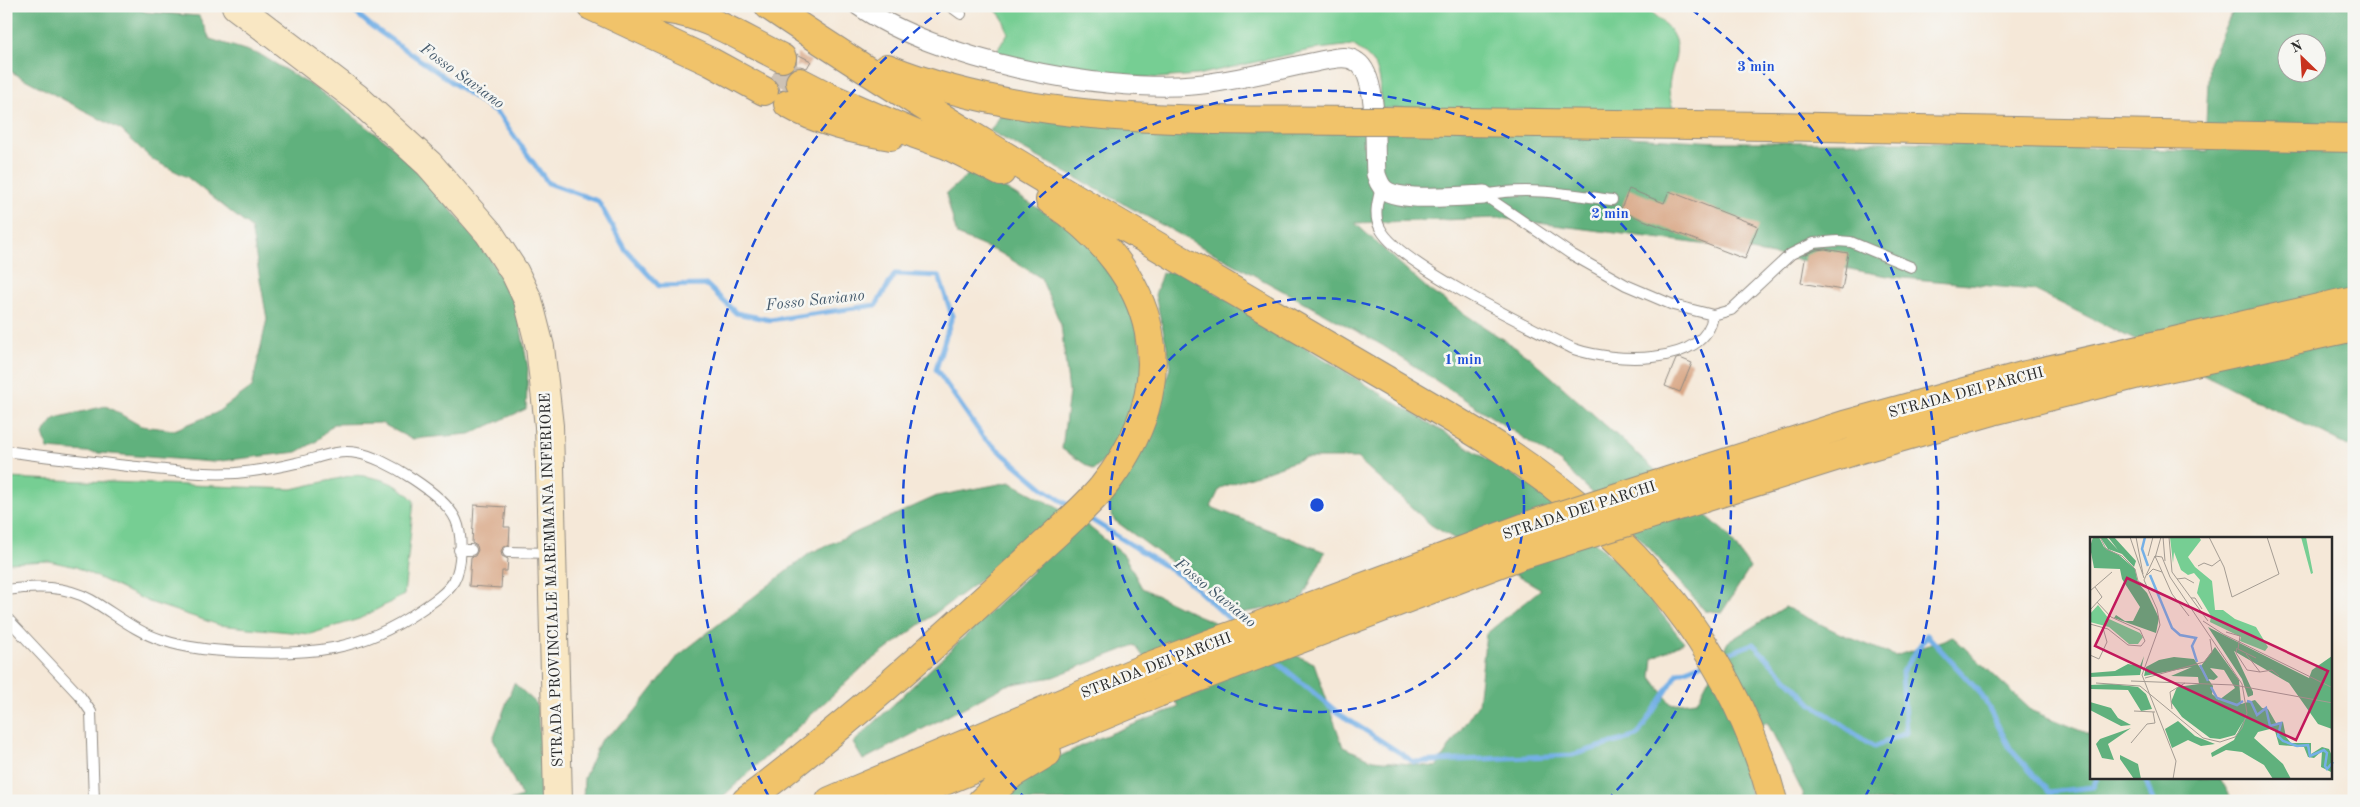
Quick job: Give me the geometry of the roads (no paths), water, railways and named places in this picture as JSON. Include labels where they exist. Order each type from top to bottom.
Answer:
[{"type":"highway","points":[[769,6],[1043,180],[1509,454],[1544,479],[1609,533],[1634,557],[1678,607],[1723,673],[1751,734],[1773,801]]},
{"type":"highway","points":[[597,7],[654,8],[691,14],[725,29],[773,75],[711,62],[597,7]]},
{"type":"highway","points":[[812,35],[912,78],[962,92],[1032,106],[1087,113],[1147,117],[1770,126],[2354,138]]},
{"type":"highway","points":[[797,87],[829,97],[914,134],[1043,180]]},
{"type":"highway","points":[[797,87],[808,114],[848,128],[947,145]]},
{"type":"highway","points":[[746,801],[849,718],[1020,566],[1093,498],[1124,457],[1145,411],[1153,369],[1151,340],[1146,320],[1126,276],[1094,236],[1052,201],[1005,174],[861,102],[797,87]]},
{"type":"highway","name":"STRADA DEI PARCHI","points":[[830,801],[1147,667],[1540,522],[1844,425],[2026,375],[2354,300]]},
{"type":"highway","name":"STRADA DEI PARCHI","points":[[896,801],[1158,694],[1511,559],[1864,448],[1984,413],[2139,374],[2354,327]]},
{"type":"highway","points":[[982,801],[1002,782],[1027,764],[1158,694]]},
{"type":"main road","name":"STRADA PROVINCIALE MAREMMANA INFERIORE","points":[[236,6],[357,98],[417,153],[489,233],[515,273],[532,311],[543,364],[549,426],[550,553],[558,801]]},
{"type":"street","points":[[859,6],[879,12],[920,38],[971,56],[1020,69],[1112,83],[1193,85],[1331,59],[1351,59],[1361,65],[1369,82],[1376,174],[1381,187],[1387,192],[1403,196],[1484,195]]},
{"type":"lane","points":[[950,6],[961,14]]},
{"type":"lane","points":[[1381,187],[1376,209],[1379,227],[1388,241],[1444,280],[1574,349],[1597,356],[1622,358],[1645,357],[1672,352],[1693,346],[1705,337],[1710,329],[1713,315]]},
{"type":"lane","points":[[1484,195],[1507,191],[1536,191],[1612,200]]},
{"type":"lane","points":[[1484,195],[1571,254],[1626,285],[1673,304],[1713,315],[1731,310],[1792,254],[1814,243],[1837,240],[1851,242],[1911,267]]},
{"type":"lane","points":[[6,451],[212,473],[267,469],[333,454],[358,453],[385,463],[404,473],[444,504],[457,521],[459,550],[453,582],[439,596],[410,617],[359,641],[311,653],[234,651],[180,645],[146,634],[90,599],[70,592],[41,587],[6,590]]},
{"type":"lane","points":[[459,550],[471,550]]},
{"type":"lane","points":[[508,552],[550,553]]},
{"type":"lane","points":[[6,617],[80,696],[91,712],[94,801]]},
{"type":"waterway","name":"Fosso Saviano","points":[[348,6],[370,25],[499,115],[548,183],[598,201],[625,249],[659,286],[707,285],[736,313],[770,320],[876,305],[895,274],[939,276],[952,316],[936,369],[983,437],[1044,489],[1071,507]]},
{"type":"waterway","name":"Fosso Saviano","points":[[1087,517],[1187,580],[1235,624]]},
{"type":"waterway","name":"Fosso Saviano","points":[[1721,656],[1753,644],[1812,704],[1874,747],[1906,733],[1902,672],[1927,635],[1982,695],[2011,750],[2049,792],[2093,787],[2096,780]]},
{"type":"waterway","name":"Fosso Saviano","points":[[1273,659],[1338,713],[1414,762],[1572,755],[1637,736],[1678,673],[1706,662]]},
{"type":"waterway","name":"Fosso Saviano","points":[[2146,780],[2153,801]]},
{"type":"tunnel","points":[[776,69],[800,82]]}]
